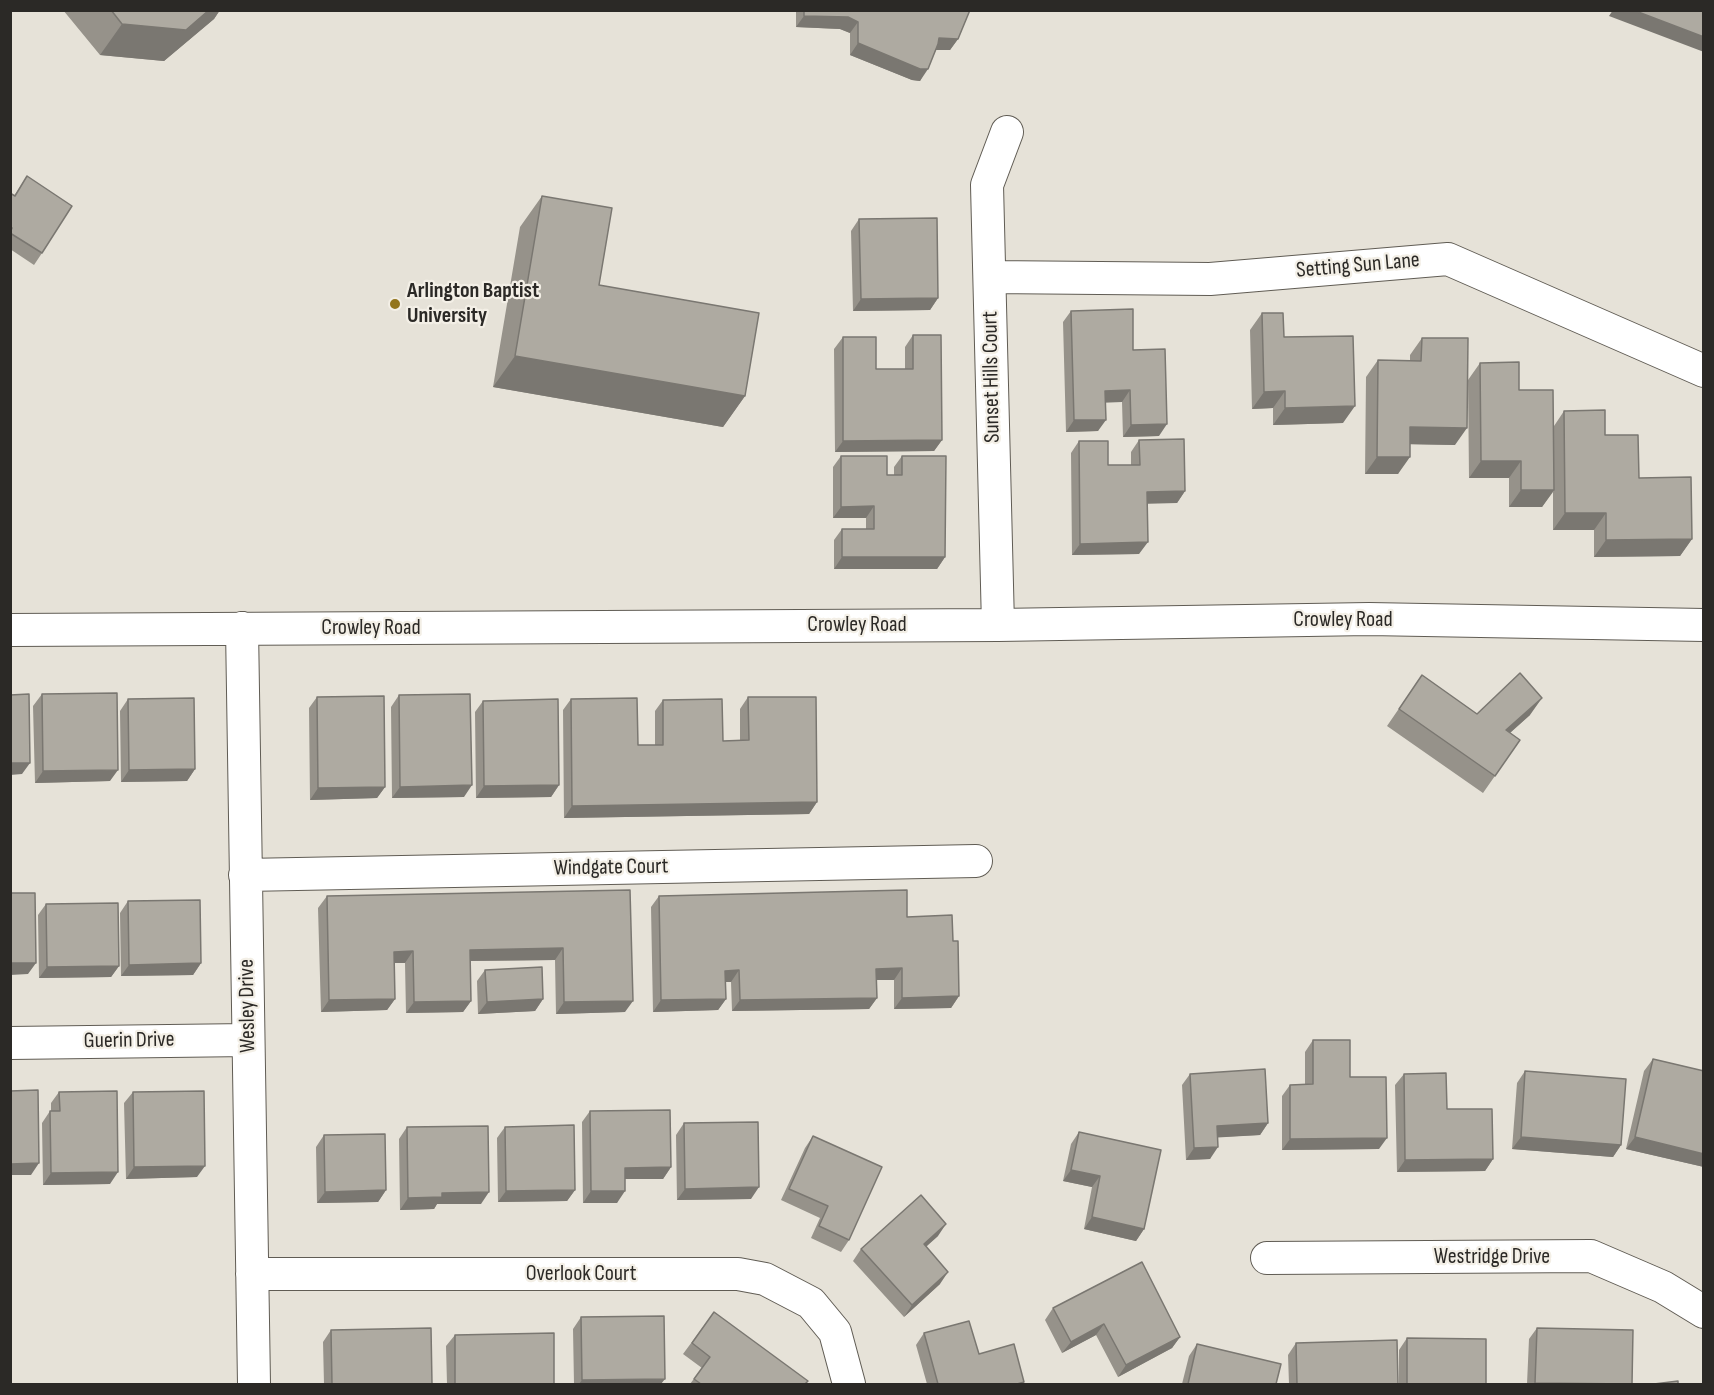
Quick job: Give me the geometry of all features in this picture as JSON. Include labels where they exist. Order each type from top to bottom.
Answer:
[{"type":"street","name":"Sunset Hills Court","points":[[998,625],[987,185],[1007,132]]},
{"type":"street","name":"Setting Sun Lane","points":[[990,277],[1210,279],[1448,259],[1704,372]]},
{"type":"street","name":"Crowley Road","points":[[10,630],[998,625],[1369,619],[1704,625]]},
{"type":"street","name":"Wesley Drive","points":[[242,628],[254,1384]]},
{"type":"street","name":"Windgate Court","points":[[245,875],[976,861]]},
{"type":"street","name":"Guerin Drive","points":[[10,1043],[248,1040]]},
{"type":"street","name":"Westridge Drive","points":[[1267,1258],[1592,1256],[1663,1287],[1704,1312]]},
{"type":"street","name":"Overlook Court","points":[[252,1274],[738,1274],[765,1279],[811,1303],[835,1332],[849,1384]]},
{"type":"building","points":[[111,10],[209,10],[186,30],[122,24]]},
{"type":"building","points":[[804,10],[970,10],[958,39],[939,38],[928,69],[920,69],[858,43],[858,22],[848,17],[804,16]]},
{"type":"building","points":[[1633,10],[1704,10],[1704,37]]},
{"type":"building","points":[[27,176],[72,206],[42,253],[10,233],[12,228],[10,227],[10,193],[15,196]]},
{"type":"building","points":[[542,196],[612,208],[599,285],[759,313],[745,396],[515,356]]},
{"type":"building","points":[[937,218],[938,298],[861,299],[859,219]]},
{"type":"building","points":[[1133,309],[1133,350],[1165,349],[1167,424],[1131,425],[1130,390],[1105,391],[1106,420],[1074,420],[1071,311]]},
{"type":"building","points":[[1262,313],[1283,313],[1284,337],[1353,336],[1355,406],[1285,408],[1285,391],[1264,392]]},
{"type":"building","points":[[913,335],[941,335],[942,440],[843,441],[843,337],[876,337],[876,369],[913,369]]},
{"type":"building","points":[[1422,338],[1468,338],[1467,428],[1410,427],[1410,457],[1377,457],[1378,360],[1421,361]]},
{"type":"building","points":[[1519,362],[1519,390],[1553,390],[1554,490],[1521,490],[1521,461],[1481,461],[1480,363]]},
{"type":"building","points":[[1605,410],[1605,435],[1638,435],[1639,478],[1691,477],[1692,539],[1606,540],[1606,513],[1565,513],[1564,411]]},
{"type":"building","points":[[1184,439],[1185,491],[1147,492],[1148,542],[1080,544],[1079,441],[1108,441],[1108,465],[1140,465],[1139,440]]},
{"type":"building","points":[[841,456],[887,456],[887,475],[902,475],[902,456],[946,456],[945,557],[842,557],[842,529],[874,529],[874,506],[841,507]]},
{"type":"building","points":[[1520,673],[1542,698],[1506,730],[1520,740],[1495,776],[1399,709],[1422,675],[1477,714]]},
{"type":"building","points":[[117,693],[118,770],[43,771],[42,694]]},
{"type":"building","points":[[29,694],[30,763],[10,763],[10,695]]},
{"type":"building","points":[[470,694],[472,785],[400,787],[399,695]]},
{"type":"building","points":[[384,696],[385,787],[318,788],[317,697]]},
{"type":"building","points":[[748,697],[816,697],[817,802],[572,806],[571,699],[637,698],[638,745],[663,745],[663,700],[722,699],[723,741],[749,740]]},
{"type":"building","points":[[194,698],[195,769],[129,770],[128,699]]},
{"type":"building","points":[[558,699],[559,785],[484,786],[483,701]]},
{"type":"building","points":[[630,890],[633,1001],[564,1002],[563,948],[470,950],[471,1001],[414,1002],[413,951],[394,952],[395,999],[329,1000],[327,896]]},
{"type":"building","points":[[907,890],[907,917],[952,915],[953,941],[958,941],[959,996],[902,998],[902,968],[876,969],[877,998],[740,1000],[739,970],[725,971],[726,999],[661,1000],[659,896]]},
{"type":"building","points":[[10,893],[35,893],[36,963],[10,963]]},
{"type":"building","points":[[200,900],[201,963],[129,965],[128,901]]},
{"type":"building","points":[[118,903],[119,966],[47,967],[46,904]]},
{"type":"building","points":[[542,967],[543,999],[487,1002],[485,970]]},
{"type":"building","points":[[1313,1040],[1350,1040],[1350,1077],[1386,1077],[1387,1138],[1290,1139],[1290,1085],[1313,1084]]},
{"type":"building","points":[[1653,1059],[1704,1071],[1704,1154],[1635,1137]]},
{"type":"building","points":[[1265,1069],[1268,1123],[1217,1126],[1218,1147],[1194,1148],[1190,1074]]},
{"type":"building","points":[[1525,1071],[1626,1079],[1621,1145],[1521,1137]]},
{"type":"building","points":[[1446,1073],[1447,1109],[1492,1109],[1493,1159],[1405,1160],[1404,1074]]},
{"type":"building","points":[[38,1090],[39,1163],[10,1164],[10,1091]]},
{"type":"building","points":[[117,1091],[118,1172],[51,1173],[50,1111],[60,1111],[59,1092]]},
{"type":"building","points":[[204,1091],[205,1166],[134,1167],[133,1092]]},
{"type":"building","points":[[670,1110],[671,1167],[625,1168],[625,1191],[591,1191],[590,1111]]},
{"type":"building","points":[[758,1122],[759,1187],[685,1189],[684,1123]]},
{"type":"building","points":[[574,1125],[575,1190],[506,1191],[505,1127]]},
{"type":"building","points":[[488,1126],[489,1192],[442,1193],[442,1197],[408,1198],[407,1127]]},
{"type":"building","points":[[1079,1132],[1161,1150],[1144,1229],[1092,1217],[1100,1176],[1071,1170]]},
{"type":"building","points":[[385,1134],[386,1190],[325,1192],[324,1135]]},
{"type":"building","points":[[813,1136],[882,1167],[849,1240],[819,1226],[828,1206],[789,1189]]},
{"type":"building","points":[[921,1195],[946,1224],[924,1244],[948,1272],[912,1305],[861,1249]]},
{"type":"building","points":[[1142,1262],[1180,1337],[1126,1365],[1104,1324],[1071,1342],[1053,1308]]},
{"type":"building","points":[[714,1312],[808,1381],[805,1384],[701,1384],[694,1379],[710,1357],[692,1343]]},
{"type":"building","points":[[664,1316],[665,1379],[582,1380],[581,1317]]},
{"type":"building","points":[[969,1321],[979,1354],[1014,1344],[1024,1382],[1017,1384],[938,1384],[924,1333]]},
{"type":"building","points":[[431,1328],[432,1384],[332,1384],[331,1330]]},
{"type":"building","points":[[1537,1328],[1633,1330],[1632,1384],[1535,1383]]},
{"type":"building","points":[[554,1333],[554,1384],[455,1384],[455,1335]]},
{"type":"building","points":[[1407,1338],[1486,1339],[1486,1384],[1407,1384]]},
{"type":"building","points":[[1397,1340],[1398,1384],[1297,1384],[1296,1343]]},
{"type":"building","points":[[1197,1344],[1281,1364],[1276,1384],[1188,1384]]},
{"type":"building","points":[[1678,1381],[1678,1384],[1654,1384]]},
{"type":"place","name":"Arlington Baptist University","points":[[395,304]]}]
